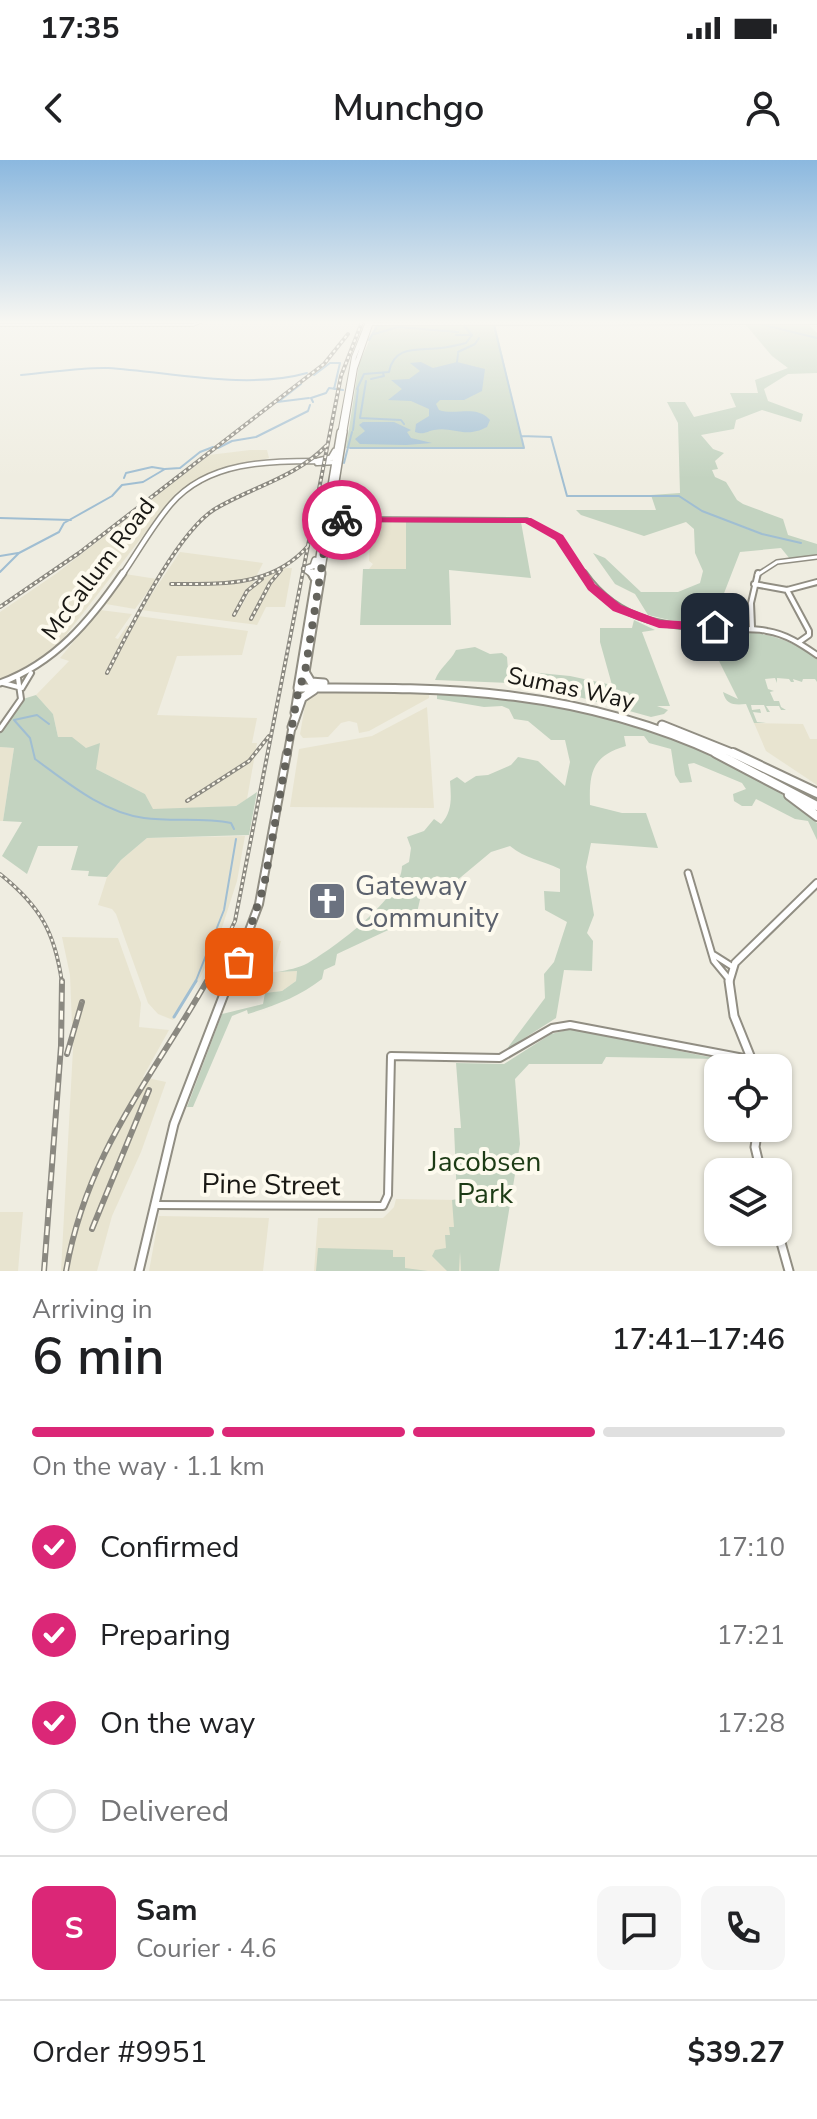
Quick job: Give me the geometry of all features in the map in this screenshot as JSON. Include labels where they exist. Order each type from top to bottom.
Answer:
[{"type":"highway","points":[[318,462],[333,457],[341,433],[350,374]]},
{"type":"highway","points":[[327,518],[354,374]]},
{"type":"highway","points":[[343,413],[338,404],[343,401],[347,389]]},
{"type":"highway","points":[[318,462],[329,466],[333,472]]},
{"type":"highway","points":[[299,687],[305,672],[336,462]]},
{"type":"highway","points":[[331,509],[335,516],[353,519]]},
{"type":"highway","points":[[299,687],[313,582],[313,573],[305,569],[314,564],[325,531],[334,523],[344,520]]},
{"type":"highway","points":[[305,672],[311,682],[346,686]]},
{"type":"highway","points":[[292,727],[306,694],[318,689],[346,686]]},
{"type":"highway","name":"Sumas Way","points":[[346,686],[475,690],[536,697],[618,715],[700,745],[817,804]]},
{"type":"highway","name":"Sumas Way","points":[[299,687],[514,690],[582,702],[658,724],[740,759],[817,804]]},
{"type":"highway","points":[[658,724],[704,740],[817,793]]},
{"type":"highway","points":[[700,745],[771,783],[817,816]]},
{"type":"main road","name":"McCallum Road","points":[[2,683],[31,673],[66,645],[180,494],[210,475],[260,463],[336,462]]},
{"type":"main road","points":[[139,1271],[177,1115],[259,904],[299,687]]},
{"type":"main road","points":[[750,1054],[729,993],[730,972],[817,883]]},
{"type":"main road","points":[[782,1246],[789,1271]]},
{"type":"street","points":[[327,518],[524,520],[559,538],[592,587],[607,602],[632,616],[659,624],[753,628],[799,642],[817,655]]},
{"type":"street","points":[[753,628],[751,608],[758,573],[769,565],[817,557]]},
{"type":"street","points":[[754,584],[787,590],[817,582]]},
{"type":"street","points":[[787,590],[809,631],[809,635],[799,642]]},
{"type":"street","points":[[0,729],[21,699],[22,688],[31,673]]},
{"type":"street","points":[[18,678],[22,688]]},
{"type":"street","points":[[2,683],[22,688]]},
{"type":"street","points":[[688,873],[718,967],[730,972]]},
{"type":"street","points":[[713,955],[730,972]]},
{"type":"street","name":"Pine Street","points":[[153,1204],[377,1208],[387,1202],[391,1056],[500,1058],[552,1028],[570,1025],[725,1054]]},
{"type":"shaded area","points":[[267,450],[269,458],[216,471],[176,493],[53,652],[35,665],[0,679],[0,612],[57,573],[209,455]]},
{"type":"shaded area","points":[[371,521],[406,521],[406,570],[369,569],[373,564],[369,561]]},
{"type":"shaded area","points":[[180,552],[263,563],[236,616],[259,581],[282,568],[292,568],[285,607],[266,607],[257,625],[141,610]]},
{"type":"shaded area","points":[[125,574],[157,579],[135,609],[106,604]]},
{"type":"shaded area","points":[[100,610],[132,614],[115,638],[118,639],[127,626],[134,626],[138,616],[248,631],[242,655],[177,656],[157,715],[257,718],[252,743],[257,743],[247,799],[236,806],[153,810],[145,794],[96,769],[86,748],[58,737],[53,714],[36,695],[69,661],[60,658]]},
{"type":"shaded area","points":[[429,693],[429,698],[369,731],[359,733],[357,723],[349,721],[341,723],[328,737],[303,738],[300,734],[306,700],[313,694]]},
{"type":"shaded area","points":[[427,707],[434,808],[290,807],[299,749],[372,736]]},
{"type":"shaded area","points":[[754,723],[803,724],[810,739],[817,739],[817,785],[766,751]]},
{"type":"shaded area","points":[[0,747],[14,748],[3,821],[0,821]]},
{"type":"shaded area","points":[[245,836],[237,881],[218,940],[201,976],[173,1020],[158,1014],[148,1003],[116,914],[112,909],[98,905],[107,877],[147,838]]},
{"type":"shaded area","points":[[62,937],[118,938],[141,1003],[139,1027],[169,1030],[143,1077],[166,1082],[141,1152],[112,1216],[97,1271],[61,1271],[73,1049],[70,975]]},
{"type":"shaded area","points":[[264,938],[281,941],[272,972],[297,971],[296,981],[282,991],[242,993]]},
{"type":"shaded area","points":[[396,1199],[458,1200],[461,1271],[314,1271],[318,1218],[383,1218],[394,1207]]},
{"type":"shaded area","points":[[0,1212],[23,1212],[18,1271],[0,1271]]},
{"type":"shaded area","points":[[159,1216],[269,1218],[263,1271],[149,1271]]},
{"type":"green space","points":[[357,374],[507,374],[524,448],[346,448]]},
{"type":"green space","points":[[772,374],[792,374],[764,389],[768,401],[803,414],[801,422],[762,410],[736,420],[734,429],[701,435],[713,449],[724,453],[715,461],[718,469],[712,470],[715,477],[726,482],[737,500],[783,519],[788,535],[817,544],[817,555],[790,559],[781,548],[740,552],[721,601],[747,609],[746,624],[686,624],[648,615],[635,594],[615,584],[593,553],[605,558],[641,592],[678,592],[700,583],[703,571],[695,553],[694,529],[686,522],[644,536],[581,515],[576,510],[656,510],[651,495],[680,493],[678,423],[667,402],[685,402],[694,417],[736,407],[730,393],[758,393],[755,380]]},
{"type":"green space","points":[[406,521],[521,522],[531,578],[449,570],[451,625],[360,625],[363,569],[406,569]]},
{"type":"green space","points":[[634,620],[655,630],[642,632],[670,706],[657,706],[668,710],[664,714],[651,717],[550,689],[513,683],[435,680],[456,650],[475,647],[490,654],[502,653],[507,657],[508,670],[570,676],[612,685],[600,642],[600,628],[632,628]]},
{"type":"green space","points":[[713,630],[768,635],[805,650],[817,659],[817,682],[815,679],[803,679],[802,682],[793,679],[794,682],[791,682],[777,678],[777,683],[775,678],[765,679],[768,689],[774,691],[770,692],[774,701],[779,701],[786,710],[781,710],[779,706],[766,706],[770,712],[767,712],[764,705],[751,705],[752,710],[760,709],[761,713],[753,712],[757,722],[766,723],[754,723],[746,704],[731,703],[724,696],[723,692],[738,699],[712,647],[719,644]]},
{"type":"green space","points":[[437,691],[475,693],[580,708],[682,740],[764,780],[817,823],[817,840],[808,821],[795,819],[756,799],[752,806],[742,806],[734,801],[733,794],[746,789],[742,783],[694,763],[688,764],[692,782],[680,783],[675,775],[671,749],[649,743],[644,736],[624,736],[626,746],[606,755],[595,767],[590,783],[590,805],[622,813],[646,813],[658,848],[591,843],[586,867],[594,915],[587,933],[593,941],[592,971],[564,970],[556,1018],[506,1050],[545,998],[544,974],[554,962],[567,922],[545,910],[544,891],[560,892],[560,869],[528,857],[510,846],[491,852],[455,882],[437,876],[424,882],[416,917],[337,954],[335,965],[324,970],[322,979],[305,991],[248,1014],[247,1010],[232,1016],[193,1107],[187,1107],[222,1014],[263,1004],[265,993],[282,991],[296,981],[297,971],[278,972],[301,966],[320,956],[379,907],[399,879],[402,866],[409,862],[411,848],[407,837],[424,831],[434,819],[441,824],[448,814],[450,781],[457,777],[465,783],[476,776],[488,775],[511,765],[518,757],[538,761],[565,786],[570,762],[565,740],[551,740],[528,721],[514,719],[509,709],[502,706],[484,707],[437,699]]},
{"type":"green space","points":[[36,695],[53,714],[58,737],[72,737],[86,748],[100,743],[96,769],[145,794],[153,809],[236,806],[257,792],[249,835],[147,838],[107,877],[88,876],[89,871],[71,870],[78,846],[38,846],[27,874],[2,856],[22,822],[3,821],[14,748],[0,747],[0,733],[23,699]]},
{"type":"green space","name":"Jacobsen Park","points":[[571,1029],[704,1056],[704,1059],[606,1057],[602,1064],[529,1064],[515,1079],[520,1144],[499,1271],[461,1271],[460,1252],[459,1271],[447,1271],[432,1256],[435,1250],[446,1248],[445,1235],[450,1235],[449,1227],[454,1227],[452,1200],[457,1199],[454,1128],[461,1128],[456,1063],[504,1064],[551,1034]]},
{"type":"green space","points":[[318,1248],[393,1250],[393,1257],[405,1257],[405,1268],[428,1271],[316,1271]]},
{"type":"water","points":[[416,374],[484,374],[482,391],[464,400],[440,400],[436,404],[439,410],[472,411],[484,415],[490,420],[487,427],[472,432],[441,429],[415,432],[416,424],[429,416],[429,409],[411,401],[388,400],[402,389],[391,380],[409,379]]},
{"type":"water","points":[[363,422],[394,422],[411,430],[407,432],[411,438],[432,443],[360,444],[355,439],[365,431],[359,425]]},
{"type":"waterway","points":[[21,375],[32,374]]},
{"type":"waterway","points":[[166,374],[234,380],[284,378],[303,374]]},
{"type":"waterway","points":[[334,389],[337,374]]},
{"type":"waterway","points":[[357,389],[366,374]]},
{"type":"waterway","points":[[371,379],[383,374]]},
{"type":"waterway","points":[[506,374],[521,436]]},
{"type":"waterway","points":[[366,381],[360,418],[401,420],[404,424]]},
{"type":"waterway","points":[[278,402],[301,384]]},
{"type":"waterway","points":[[313,402],[311,398],[326,393],[329,388],[334,389]]},
{"type":"waterway","points":[[334,389],[343,390]]},
{"type":"waterway","points":[[353,430],[358,389]]},
{"type":"waterway","points":[[278,402],[309,398]]},
{"type":"waterway","points":[[218,448],[232,441],[256,437],[308,411],[310,405]]},
{"type":"waterway","points":[[344,463],[352,432]]},
{"type":"waterway","points":[[350,448],[524,448],[521,436]]},
{"type":"waterway","points":[[521,436],[551,437],[567,496],[679,496],[702,511],[762,534],[801,543]]},
{"type":"waterway","points":[[69,520],[112,496],[122,485],[143,482],[165,469],[180,468],[200,452],[213,447]]},
{"type":"waterway","points":[[124,478],[126,473],[152,467],[164,469]]},
{"type":"waterway","points":[[0,518],[69,520]]},
{"type":"waterway","points":[[0,572],[19,553],[59,532],[69,520]]},
{"type":"waterway","points":[[0,556],[18,553]]},
{"type":"waterway","points":[[49,724],[37,715],[14,720],[30,738],[35,759],[100,803],[144,818],[220,821],[231,823],[234,829]]},
{"type":"waterway","points":[[195,982],[224,910],[236,839]]},
{"type":"waterway","points":[[174,1017],[195,982]]},
{"type":"railway","points":[[0,607],[79,553],[311,374]]},
{"type":"railway","points":[[308,546],[342,374]]},
{"type":"railway","points":[[107,673],[169,560],[200,521],[215,509],[288,474],[327,445]]},
{"type":"railway","points":[[171,584],[227,583],[262,576],[279,569],[308,546]]},
{"type":"railway","points":[[207,981],[235,921],[308,546]]},
{"type":"railway","points":[[251,619],[270,583],[281,570]]},
{"type":"railway","points":[[234,615],[247,591],[262,579]]},
{"type":"railway","points":[[187,801],[249,761],[269,736]]},
{"type":"railway","points":[[0,874],[26,897],[43,921],[55,949],[62,983]]},
{"type":"railway","points":[[66,1271],[76,1228],[105,1153],[207,981]]},
{"type":"railway","points":[[44,1271],[61,1046],[62,983]]},
{"type":"railway","points":[[67,1054],[82,1002]]},
{"type":"railway","points":[[92,1229],[149,1090]]},
{"type":"way so far","points":[[239,962],[264,886],[298,692],[305,672],[327,532],[334,523],[342,520]]},
{"type":"place","name":"Gateway Community","points":[[327,901]]},
{"type":"route","points":[[342,520],[527,520],[559,538],[571,551],[592,587],[617,608],[638,619],[659,624],[715,627]]}]
